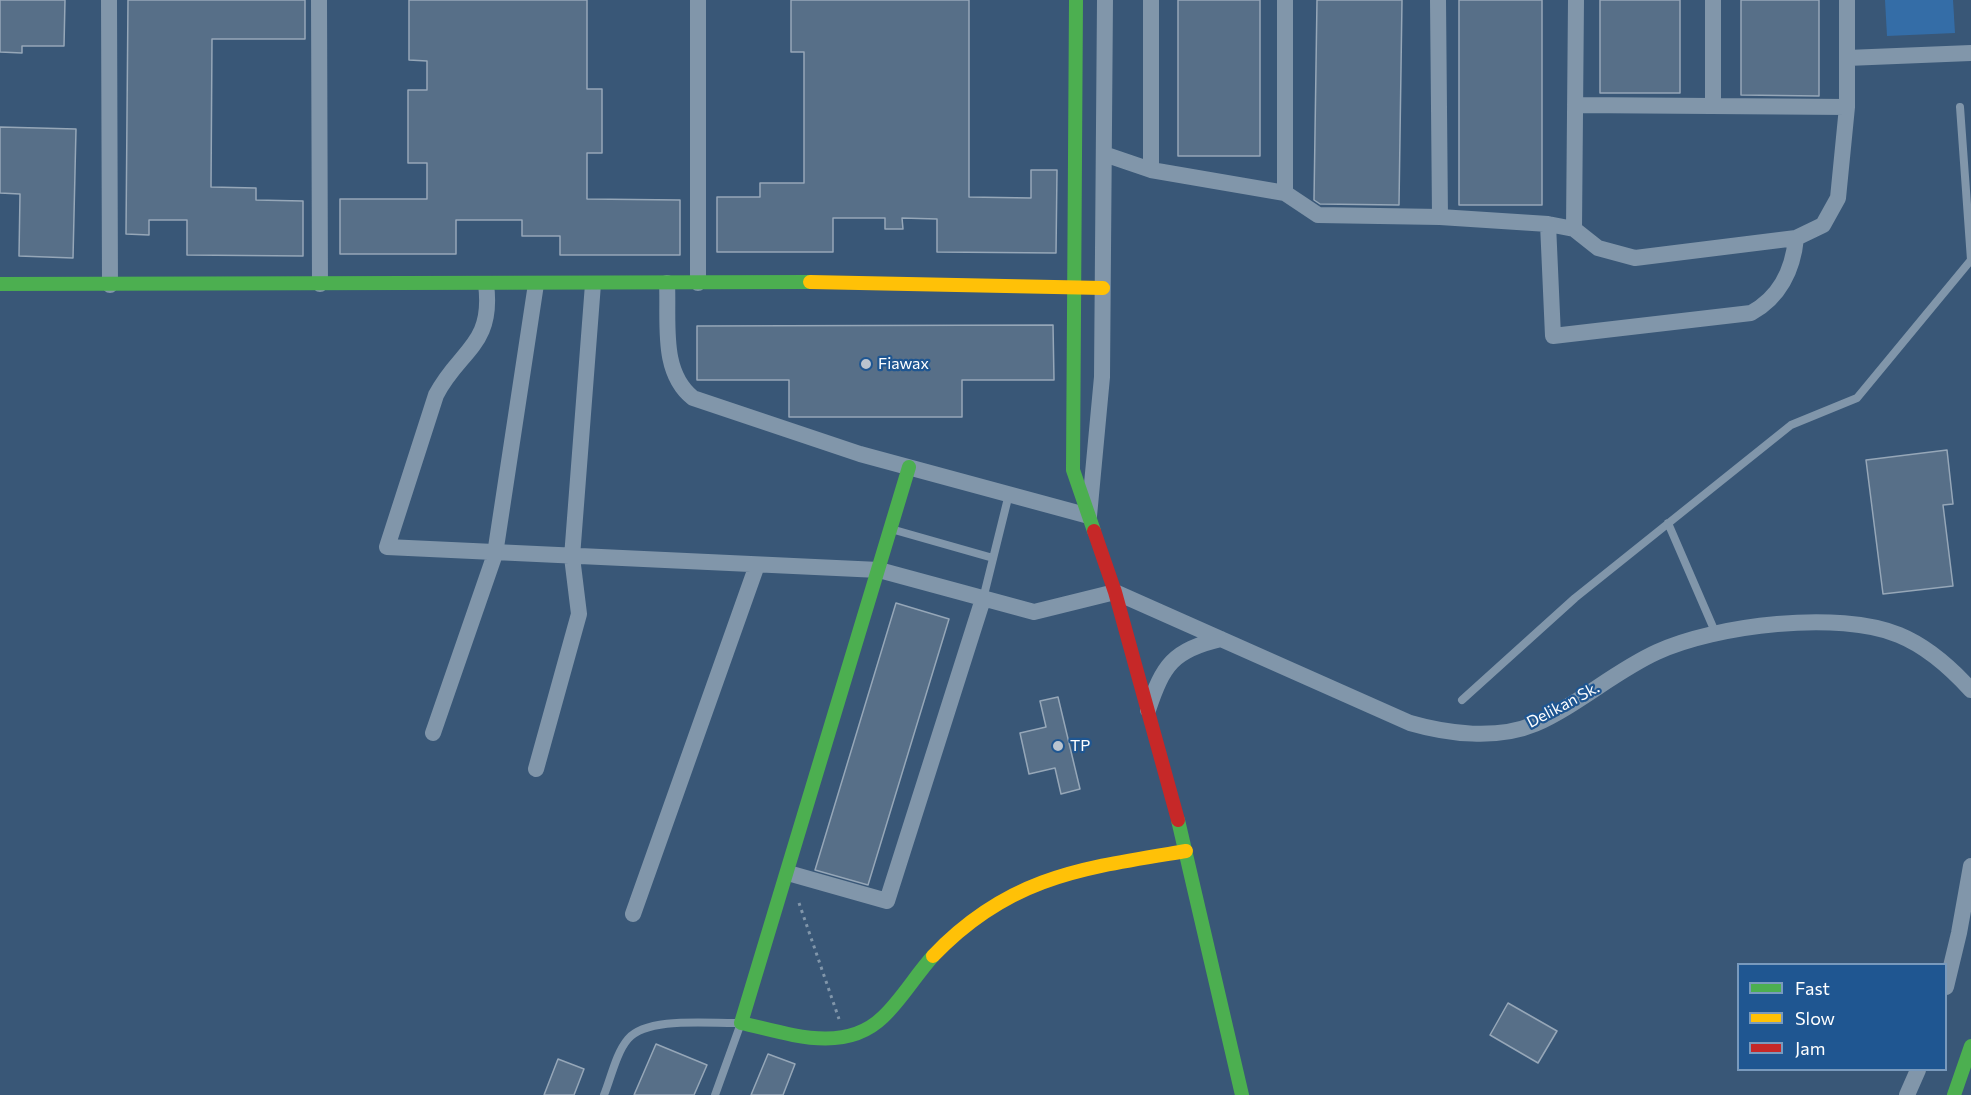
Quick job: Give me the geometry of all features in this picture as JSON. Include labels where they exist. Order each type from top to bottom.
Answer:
[{"type":"street","points":[[109,0],[110,285]]},
{"type":"street","points":[[319,0],[320,284]]},
{"type":"street","points":[[698,0],[698,283]]},
{"type":"street","points":[[1076,0],[1073,470],[1115,592],[1148,711],[1185,851],[1242,1095]]},
{"type":"street","points":[[1089,516],[1102,377],[1105,0]]},
{"type":"street","points":[[1151,0],[1151,170]]},
{"type":"street","points":[[1285,0],[1285,193]]},
{"type":"street","points":[[1438,0],[1440,217]]},
{"type":"street","points":[[1574,229],[1576,0]]},
{"type":"street","points":[[1713,0],[1713,106]]},
{"type":"street","points":[[1104,154],[1151,170],[1285,193],[1318,215],[1440,217],[1548,224],[1574,229],[1598,248],[1635,258],[1796,238],[1822,225],[1834,208],[1839,188],[1847,107],[1847,0]]},
{"type":"street","points":[[1847,58],[1971,53]]},
{"type":"street","points":[[1575,105],[1847,107]]},
{"type":"street","points":[[1548,224],[1553,336],[1751,313],[1765,304],[1783,283],[1792,261],[1796,238]]},
{"type":"street","points":[[0,284],[872,282],[1103,288]]},
{"type":"street","points":[[667,283],[672,370],[679,385],[693,398],[860,454],[1089,516]]},
{"type":"street","points":[[486,284],[487,306],[484,327],[473,348],[448,374],[436,395],[387,547],[495,554],[879,570],[1034,612],[1115,592]]},
{"type":"street","points":[[433,733],[495,554],[536,284]]},
{"type":"street","points":[[536,769],[579,614],[572,557],[593,284]]},
{"type":"street","points":[[909,467],[741,1023],[825,1038],[845,1038],[867,1030],[879,1022],[949,940],[1011,895],[1060,875],[1185,851]]},
{"type":"street","points":[[633,914],[757,565]]},
{"type":"street","name":"Delikan Sk.","points":[[1115,592],[1410,723],[1432,729],[1477,733],[1535,724],[1657,652],[1716,634],[1793,624],[1871,627],[1898,634],[1920,646],[1971,690]]},
{"type":"street","points":[[788,873],[887,901],[983,599]]},
{"type":"street","points":[[1148,711],[1159,678],[1169,662],[1194,645],[1221,639]]},
{"type":"street","points":[[1947,983],[1971,866]]},
{"type":"street","points":[[1954,1095],[1971,1046]]},
{"type":"street","points":[[1907,1095],[1918,1071]]},
{"type":"lane","points":[[1462,700],[1575,597],[1791,425],[1857,398],[1971,260],[1960,107]]},
{"type":"lane","points":[[983,599],[1009,494]]},
{"type":"lane","points":[[1668,523],[1716,634]]},
{"type":"lane","points":[[891,529],[993,558]]},
{"type":"lane","points":[[604,1095],[624,1045],[642,1029],[657,1024],[741,1023],[715,1095]]},
{"type":"path","points":[[788,873],[845,1038]]},
{"type":"shaded area","points":[[1885,0],[1953,0],[1955,33],[1887,36]]},
{"type":"building","points":[[0,0],[65,0],[64,46],[22,46],[22,53],[0,52]]},
{"type":"building","points":[[128,0],[305,0],[305,39],[212,39],[211,187],[256,188],[256,200],[303,201],[303,256],[187,255],[187,220],[149,220],[149,235],[126,234]]},
{"type":"building","points":[[409,0],[587,0],[587,89],[602,89],[602,153],[587,153],[587,199],[680,200],[680,255],[560,255],[560,236],[522,236],[522,220],[456,220],[456,254],[340,254],[340,199],[427,199],[427,163],[408,163],[408,90],[427,90],[427,61],[409,60]]},
{"type":"building","points":[[791,0],[969,0],[969,197],[1031,198],[1031,170],[1057,170],[1056,253],[937,252],[937,219],[902,218],[903,229],[885,229],[885,218],[833,218],[833,252],[717,252],[717,197],[760,197],[760,183],[804,183],[804,52],[791,52]]},
{"type":"building","points":[[1178,0],[1260,0],[1260,156],[1178,156]]},
{"type":"building","points":[[1317,0],[1402,0],[1399,205],[1320,204],[1314,200]]},
{"type":"building","points":[[1459,0],[1542,0],[1542,205],[1459,205]]},
{"type":"building","points":[[1600,0],[1680,0],[1680,93],[1600,93]]},
{"type":"building","points":[[1741,0],[1819,0],[1819,96],[1741,95]]},
{"type":"building","points":[[0,127],[76,129],[73,258],[19,256],[20,194],[0,193]]},
{"type":"building","points":[[1053,325],[1054,380],[962,380],[962,417],[789,417],[789,380],[697,380],[697,326]]},
{"type":"building","points":[[1947,450],[1953,504],[1943,505],[1953,586],[1883,594],[1866,460]]},
{"type":"building","points":[[896,603],[949,619],[868,885],[815,870]]},
{"type":"building","points":[[1058,697],[1080,789],[1061,794],[1055,768],[1029,774],[1020,733],[1046,727],[1040,701]]},
{"type":"building","points":[[1508,1003],[1557,1031],[1538,1063],[1490,1035]]},
{"type":"building","points":[[656,1044],[707,1065],[694,1095],[634,1095]]},
{"type":"building","points":[[768,1054],[795,1064],[783,1095],[751,1095]]},
{"type":"building","points":[[558,1059],[584,1069],[574,1095],[544,1095]]},
{"type":"traffic: fast","points":[[1076,0],[1073,470],[1094,531]]},
{"type":"traffic: fast","points":[[0,284],[810,282]]},
{"type":"traffic: fast","points":[[909,467],[741,1023],[796,1036],[833,1038],[851,1035],[868,1029],[883,1017],[933,956]]},
{"type":"traffic: fast","points":[[1178,820],[1242,1095]]},
{"type":"traffic: fast","points":[[1954,1095],[1971,1046]]},
{"type":"traffic: slow","points":[[810,282],[1103,288]]},
{"type":"traffic: slow","points":[[933,956],[961,929],[990,908],[1019,892],[1081,871],[1186,851]]},
{"type":"traffic: jam","points":[[1094,531],[1115,592],[1178,820]]},
{"type":"place","name":"Fiawax","points":[[866,364]]},
{"type":"place","name":"TP","points":[[1058,746]]}]
